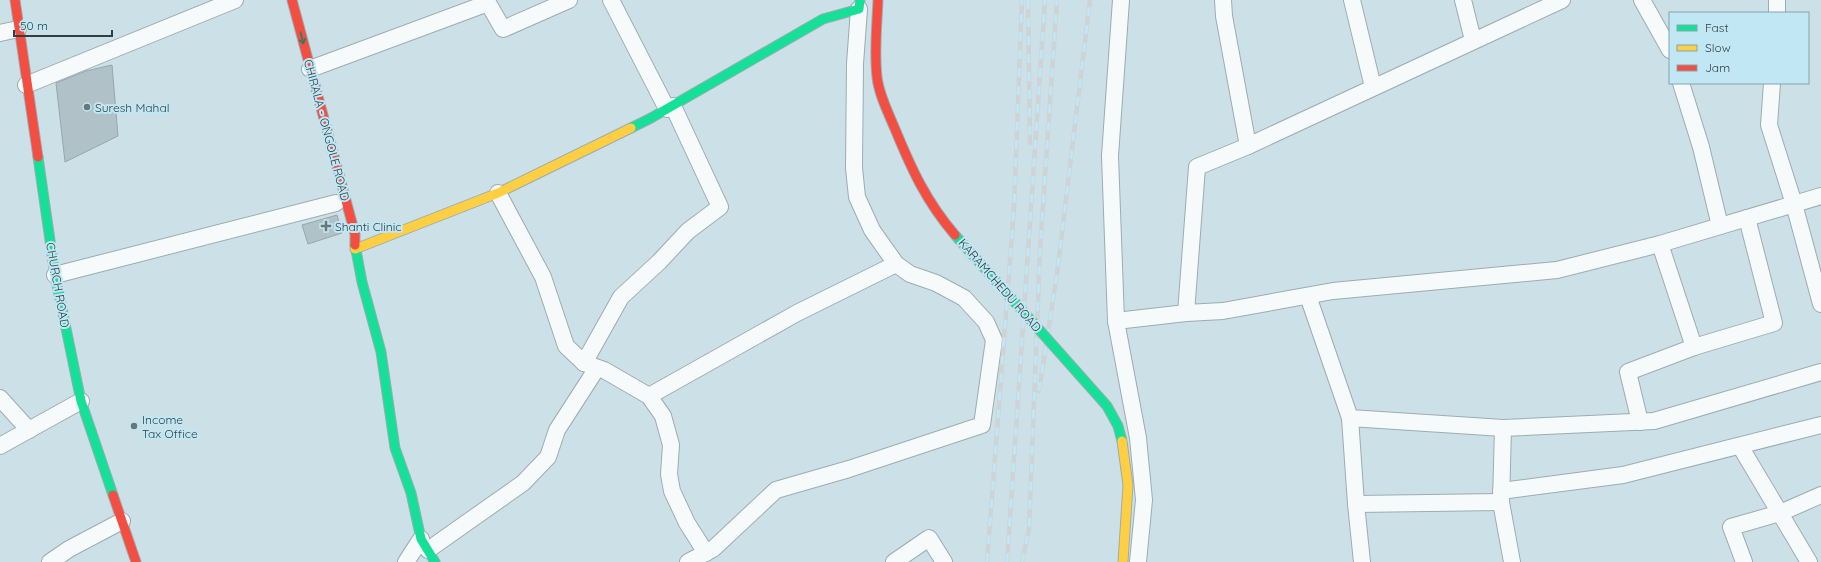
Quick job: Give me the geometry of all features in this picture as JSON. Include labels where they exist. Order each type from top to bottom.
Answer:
[{"type":"street","name":"CHURCH ROAD","points":[[15,0],[26,85],[55,275],[81,401],[136,562]]},
{"type":"street","points":[[26,85],[235,0]]},
{"type":"street","name":"CHIRALA - ONGOLE ROAD","points":[[292,0],[356,234],[355,249],[362,282],[381,352],[395,448],[411,493],[428,550]]},
{"type":"street","points":[[310,69],[488,3],[503,29],[569,0]]},
{"type":"street","points":[[406,562],[428,550],[523,483],[548,457],[557,430],[591,366],[621,297],[659,262],[688,231],[720,207],[670,107],[611,0]]},
{"type":"street","name":"KARAMCHEDU ROAD","points":[[878,0],[876,52],[877,78],[884,104],[915,177],[928,200],[947,225],[1107,406],[1122,438],[1128,472],[1126,532],[1123,562]]},
{"type":"street","points":[[1121,0],[1110,156],[1116,321],[1138,438],[1144,500],[1138,562]]},
{"type":"street","points":[[1223,0],[1224,16],[1248,146]]},
{"type":"street","points":[[1352,0],[1373,87]]},
{"type":"street","points":[[1463,0],[1473,40]]},
{"type":"street","points":[[1186,313],[1197,167],[1248,146],[1473,40],[1562,0]]},
{"type":"street","points":[[1642,0],[1669,48]]},
{"type":"street","points":[[1777,0],[1777,12]]},
{"type":"street","points":[[345,238],[355,249],[498,193],[670,107],[823,19],[860,4],[855,64],[854,168],[857,197],[872,230],[896,264],[910,274],[936,283],[964,298],[986,322],[994,340],[982,425],[849,469],[776,490],[713,549],[688,562]]},
{"type":"street","points":[[0,34],[18,29]]},
{"type":"street","points":[[1681,84],[1701,147],[1720,226]]},
{"type":"street","points":[[1772,84],[1769,125],[1794,204],[1821,304]]},
{"type":"street","points":[[498,193],[543,277],[566,346],[591,366],[649,396],[663,416],[672,445],[669,474],[672,491],[687,523],[706,552]]},
{"type":"street","points":[[1116,321],[1186,313],[1222,311],[1333,291],[1557,270],[1660,244],[1821,196]]},
{"type":"street","points":[[55,275],[335,203]]},
{"type":"street","points":[[1640,422],[1628,372],[1694,347],[1774,322],[1747,218]]},
{"type":"street","points":[[1660,244],[1694,347]]},
{"type":"street","points":[[649,396],[797,313],[896,264]]},
{"type":"street","points":[[1308,296],[1350,418],[1362,562]]},
{"type":"street","points":[[1350,418],[1503,428],[1654,421],[1821,372]]},
{"type":"street","points":[[0,398],[29,430]]},
{"type":"street","points":[[0,446],[81,401]]},
{"type":"street","points":[[1356,504],[1501,497],[1623,475],[1821,425]]},
{"type":"street","points":[[1503,428],[1501,497],[1512,562]]},
{"type":"street","points":[[1740,446],[1809,562]]},
{"type":"street","points":[[1744,562],[1731,527],[1780,512],[1821,495]]},
{"type":"street","points":[[50,562],[69,549],[122,521]]},
{"type":"street","points":[[894,562],[929,538],[944,562]]},
{"type":"building","name":"Suresh Mahal","points":[[112,65],[118,136],[65,162],[56,83],[86,71]]},
{"type":"building","points":[[337,215],[342,233],[308,244],[302,225]]},
{"type":"railway","points":[[987,562],[1014,208],[1022,0]]},
{"type":"railway","points":[[1028,0],[1030,143]]},
{"type":"railway","points":[[1007,562],[1045,0]]},
{"type":"railway","points":[[1022,562],[1029,529],[1040,250],[1057,0]]},
{"type":"railway","points":[[1039,391],[1057,274],[1090,0]]},
{"type":"traffic: fast","points":[[631,128],[823,19],[859,9],[860,0]]},
{"type":"traffic: fast","points":[[38,157],[55,275],[81,401],[113,495]]},
{"type":"traffic: fast","points":[[955,235],[1107,406],[1118,426],[1122,441]]},
{"type":"traffic: fast","points":[[355,245],[362,282],[381,352],[395,448],[411,493],[421,539],[435,562]]},
{"type":"traffic: slow","points":[[355,249],[498,193],[631,128]]},
{"type":"traffic: slow","points":[[1122,441],[1128,485],[1123,562]]},
{"type":"traffic: jam","points":[[15,0],[38,157]]},
{"type":"traffic: jam","points":[[292,0],[355,234],[355,245]]},
{"type":"traffic: jam","points":[[878,0],[876,58],[878,84],[882,97],[907,158],[920,185],[936,210],[955,235]]},
{"type":"traffic: jam","points":[[113,495],[136,562]]},
{"type":"place","name":"Suresh Mahal","points":[[87,107]]},
{"type":"place","name":"Shanti Clinic","points":[[326,226]]},
{"type":"place","name":"Income Tax Office","points":[[134,426]]}]
